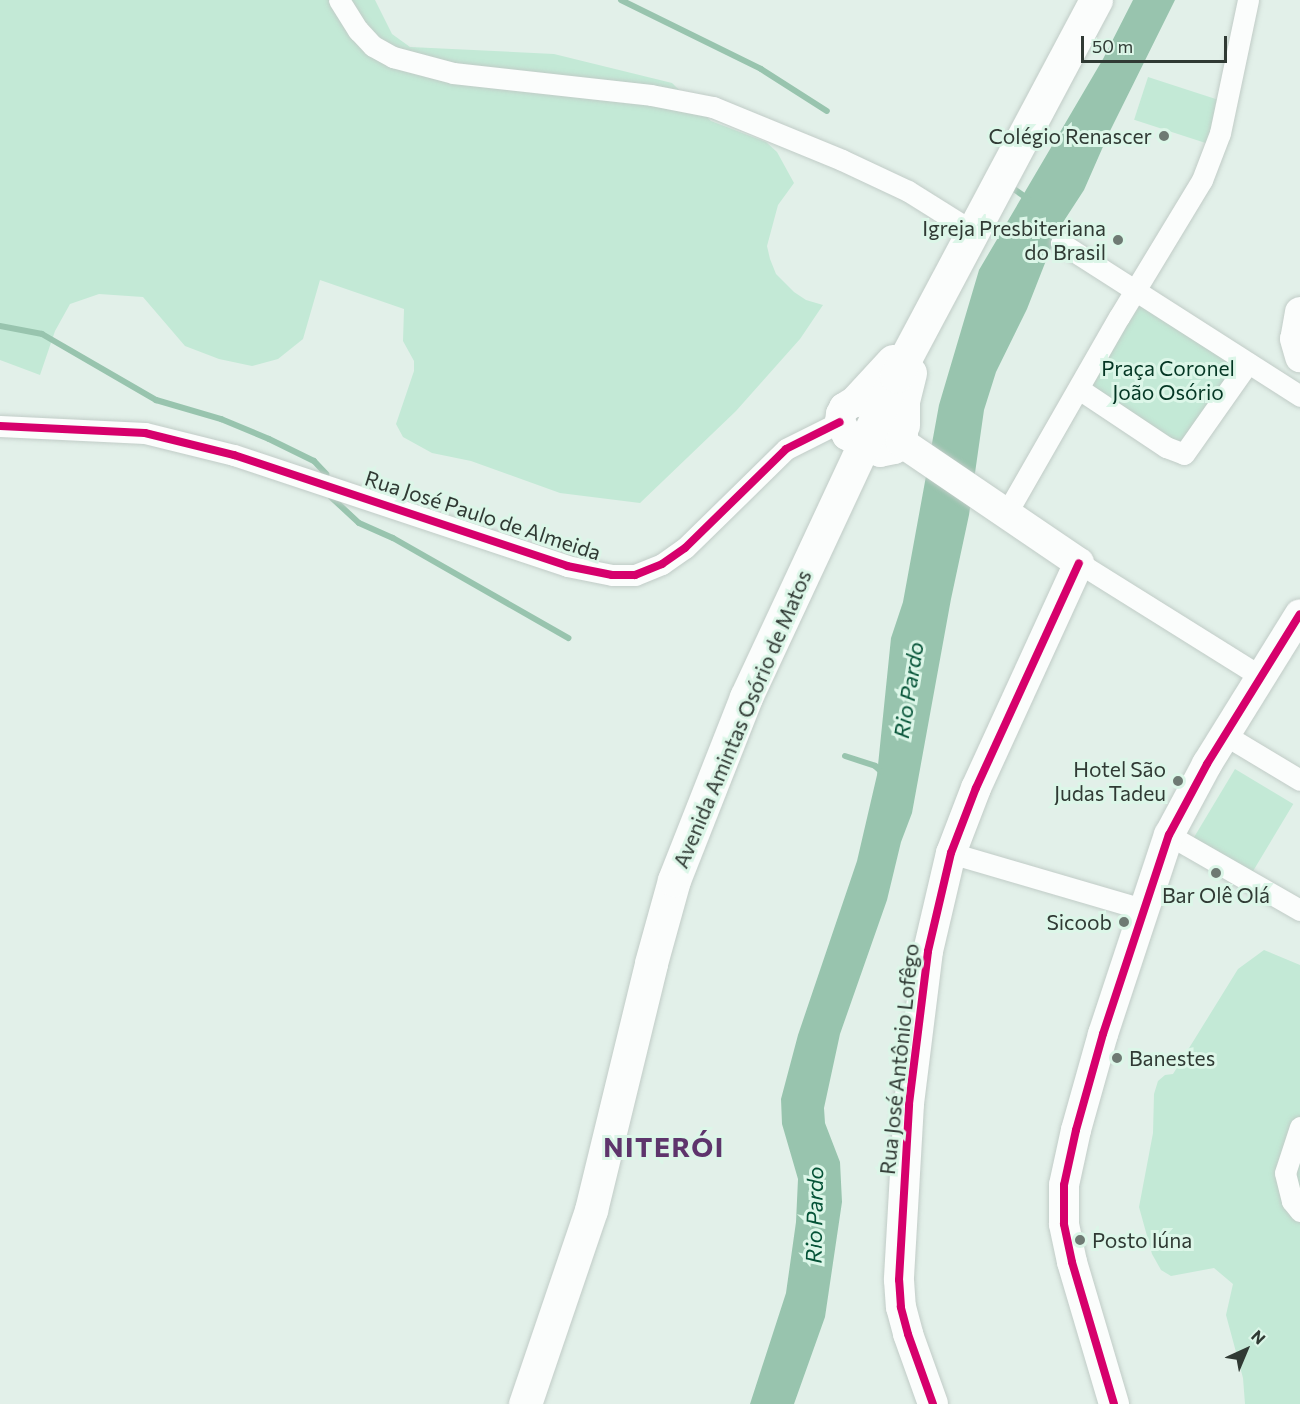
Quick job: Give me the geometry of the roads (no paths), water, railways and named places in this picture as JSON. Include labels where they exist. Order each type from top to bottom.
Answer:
[{"type":"main road","points":[[880,427],[925,322],[1096,0]]},
{"type":"main road","points":[[880,427],[905,389],[925,322]]},
{"type":"main road","name":"Avenida Amintas Osório de Matos","points":[[525,1404],[591,1210],[651,963],[674,880],[746,697],[880,427]]},
{"type":"street","points":[[339,0],[358,30],[373,46],[393,57],[453,73],[651,95],[713,107],[842,160],[908,191],[972,231]]},
{"type":"street","points":[[1006,514],[1135,290],[1188,206],[1212,158],[1227,103],[1248,0]]},
{"type":"street","points":[[1061,243],[1300,396]]},
{"type":"street","points":[[1300,312],[1295,339],[1300,357]]},
{"type":"street","points":[[1079,389],[1166,447],[1184,454],[1248,363]]},
{"type":"street","name":"Rua José Paulo de Almeida","points":[[0,426],[145,433],[234,455],[348,491],[567,566],[612,575],[635,575],[662,564],[686,548],[786,449],[880,427]]},
{"type":"street","points":[[880,427],[1080,563],[1260,676]]},
{"type":"street","name":"Rua José Antônio Lofêgo","points":[[933,1404],[901,1307],[899,1255],[909,1104],[922,982],[951,853],[976,788],[1080,563]]},
{"type":"street","points":[[1114,1404],[1072,1262],[1064,1224],[1064,1185],[1076,1130],[1103,1034],[1169,835],[1225,735],[1300,614]]},
{"type":"street","points":[[1225,735],[1300,780]]},
{"type":"street","points":[[1169,835],[1300,910]]},
{"type":"street","points":[[951,853],[1143,909]]},
{"type":"street","points":[[1300,1127],[1285,1173],[1292,1201],[1300,1210]]},
{"type":"water","name":"Rio Pardo","points":[[1133,0],[1175,0],[1109,133],[1084,190],[1058,230],[1027,309],[996,372],[984,410],[969,515],[951,599],[912,813],[901,842],[887,900],[840,1034],[824,1108],[825,1123],[840,1162],[842,1202],[825,1317],[794,1404],[750,1404],[786,1293],[796,1222],[798,1179],[782,1124],[781,1099],[798,1035],[857,861],[877,775],[891,638],[903,602],[939,405],[979,270],[1103,59]]},
{"type":"waterway","points":[[621,0],[761,69],[827,111]]},
{"type":"waterway","points":[[1011,187],[1028,199]]},
{"type":"waterway","points":[[0,326],[42,334],[156,400],[221,419],[269,439],[314,461],[326,474]]},
{"type":"waterway","points":[[331,497],[359,523],[393,538],[568,638]]},
{"type":"waterway","points":[[845,756],[875,766],[882,772]]},
{"type":"place","name":"Colégio Renascer","points":[[1164,136]]},
{"type":"place","name":"Igreja Presbiteriana do Brasil","points":[[1118,240]]},
{"type":"place","name":"Hotel São Judas Tadeu","points":[[1178,781]]},
{"type":"place","name":"Bar Olê Olá","points":[[1216,873]]},
{"type":"place","name":"Sicoob","points":[[1124,922]]},
{"type":"place","name":"Banestes","points":[[1117,1058]]},
{"type":"place","name":"Posto Iúna","points":[[1080,1240]]},
{"type":"district","name":"NITERÓI","points":[[664,1147]]},
{"type":"park label","name":"Praça Coronel João Osório","points":[[1168,380]]}]
